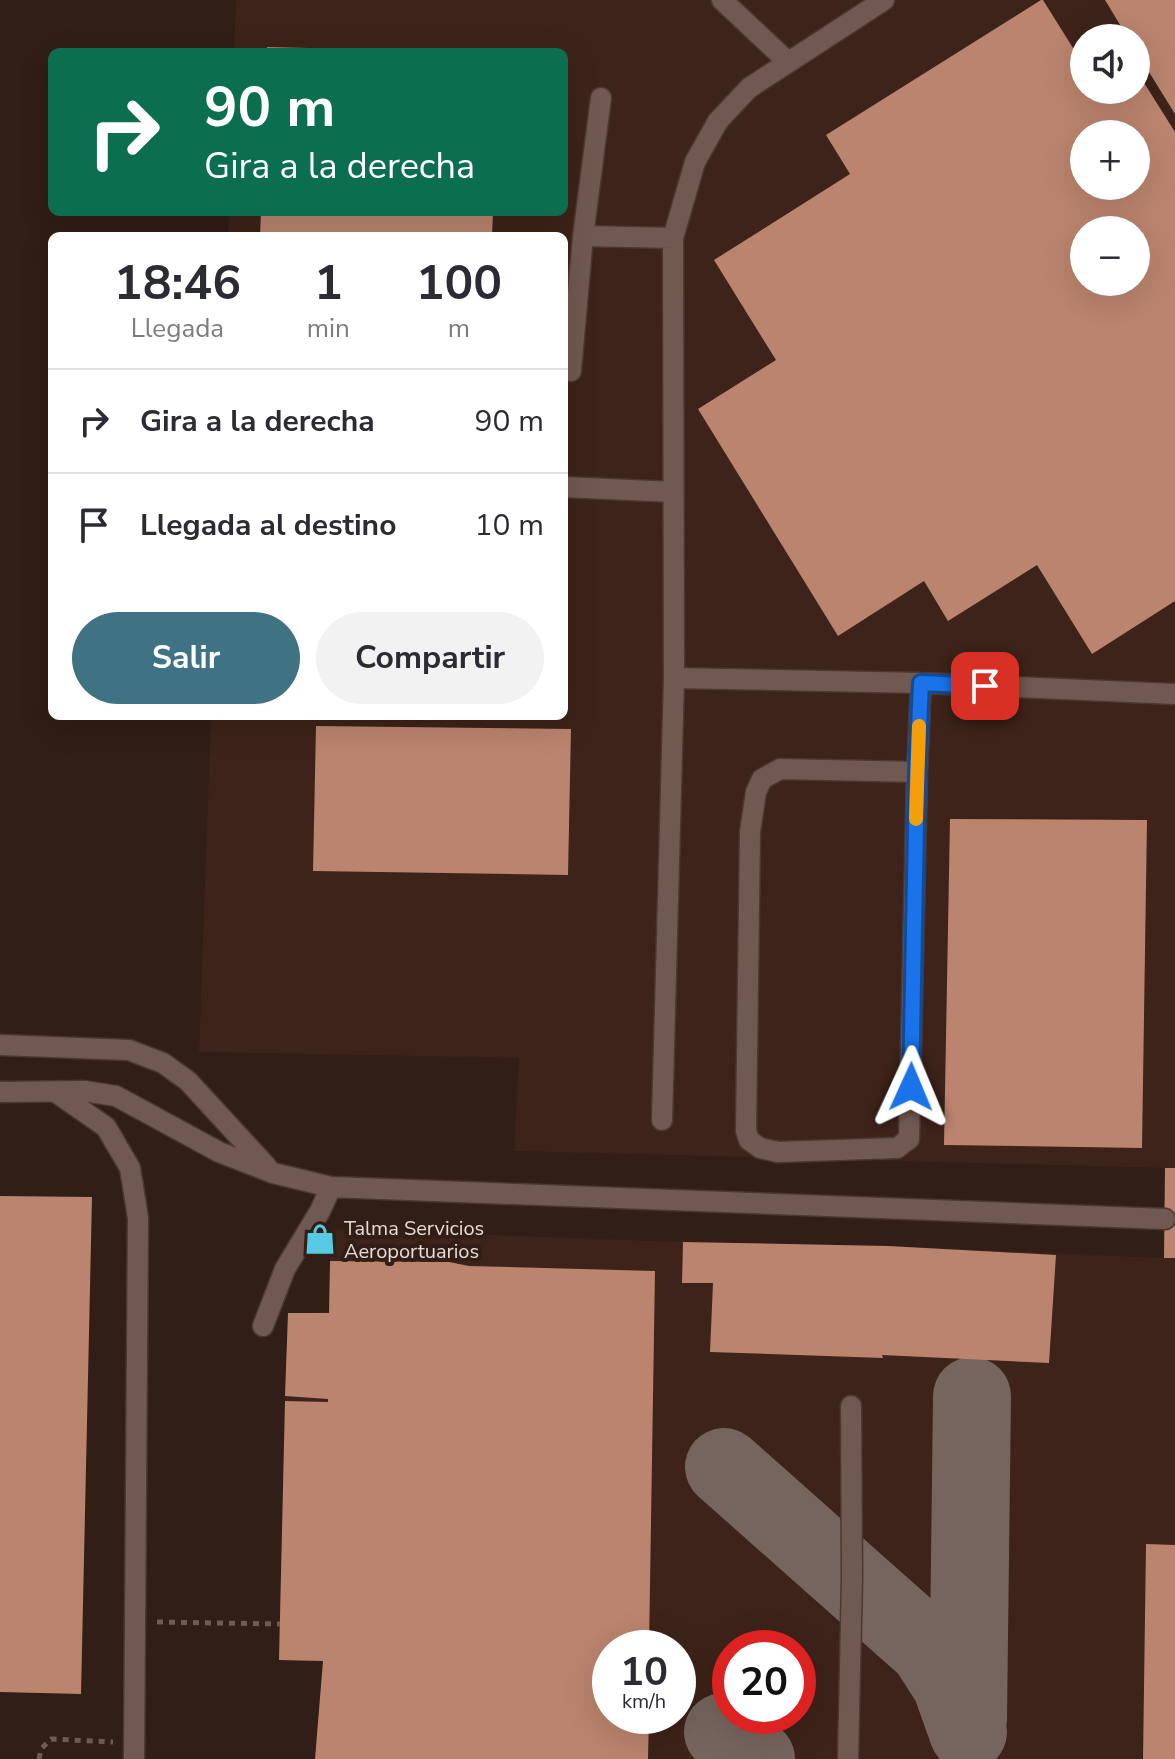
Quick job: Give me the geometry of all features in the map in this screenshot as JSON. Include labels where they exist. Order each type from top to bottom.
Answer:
[{"type":"street","points":[[722,0],[787,61]]},
{"type":"street","points":[[662,1120],[674,678],[673,238],[695,162],[718,121],[749,88],[884,0]]},
{"type":"street","points":[[571,371],[583,236],[601,98]]},
{"type":"street","points":[[583,236],[673,238]]},
{"type":"street","points":[[568,487],[673,492]]},
{"type":"street","points":[[674,678],[921,683],[1175,694]]},
{"type":"street","points":[[917,772],[780,769],[762,779],[756,792],[750,832],[746,1131],[749,1140],[760,1148],[778,1152],[897,1148],[909,1139],[921,683]]},
{"type":"street","points":[[0,1045],[129,1050],[163,1063],[188,1081],[273,1173]]},
{"type":"street","points":[[0,1092],[84,1091],[116,1096],[219,1152],[273,1173],[331,1187],[1165,1219]]},
{"type":"street","points":[[57,1093],[106,1127],[130,1168],[138,1218],[135,1752]]},
{"type":"street","points":[[263,1326],[285,1269],[331,1187]]},
{"type":"street","points":[[848,1759],[852,1578],[851,1406]]},
{"type":"path","points":[[136,1622],[280,1624]]},
{"type":"path","points":[[39,1759],[41,1749],[51,1739],[135,1752]]},
{"type":"shaded area","points":[[236,0],[1175,0],[1175,1759],[315,1759],[323,1662],[279,1660],[285,1396],[288,1313],[329,1312],[331,1229],[1164,1258],[1165,1168],[514,1151],[519,1058],[199,1052],[211,720],[568,720],[568,232],[228,232],[229,216],[568,216],[568,48],[234,48]]},
{"type":"building","points":[[1041,0],[1070,43],[1070,104],[1150,104],[1150,92],[1175,132],[1175,601],[1092,654],[1037,565],[948,621],[924,581],[838,636],[698,409],[776,360],[714,260],[850,174],[826,135]]},
{"type":"building","points":[[1105,0],[1175,0],[1175,114],[1150,74],[1150,24],[1120,24]]},
{"type":"building","points":[[261,216],[493,216],[492,232],[260,232]]},
{"type":"building","points":[[316,726],[571,729],[568,875],[313,871]]},
{"type":"building","points":[[950,819],[1147,820],[1142,1148],[944,1145]]},
{"type":"building","points":[[1165,1168],[1175,1168],[1175,1258],[1164,1258]]},
{"type":"building","points":[[0,1196],[92,1197],[81,1694],[0,1692]]},
{"type":"building","points":[[683,1242],[888,1246],[1056,1255],[1049,1363],[882,1355],[883,1358],[710,1352],[713,1283],[682,1283]]},
{"type":"building","points":[[330,1261],[449,1262],[469,1266],[655,1271],[649,1630],[592,1630],[592,1734],[649,1734],[648,1759],[315,1759],[323,1661],[279,1660],[285,1401],[328,1402],[328,1399],[285,1396],[288,1313],[329,1313]]},
{"type":"building","points":[[1146,1544],[1175,1545],[1175,1759],[1143,1759]]},
{"type":"taxiway","points":[[968,1720],[972,1396]]},
{"type":"taxiway","points":[[724,1467],[928,1648],[951,1684],[968,1732]]},
{"type":"taxiway","points":[[725,1734],[756,1759]]},
{"type":"slow traffic","points":[[916,819],[919,726]]},
{"type":"place","name":"Talma Servicios Aeroportuarios","points":[[320,1239]]},
{"type":"route","points":[[911,1087],[921,683],[985,686]]}]
